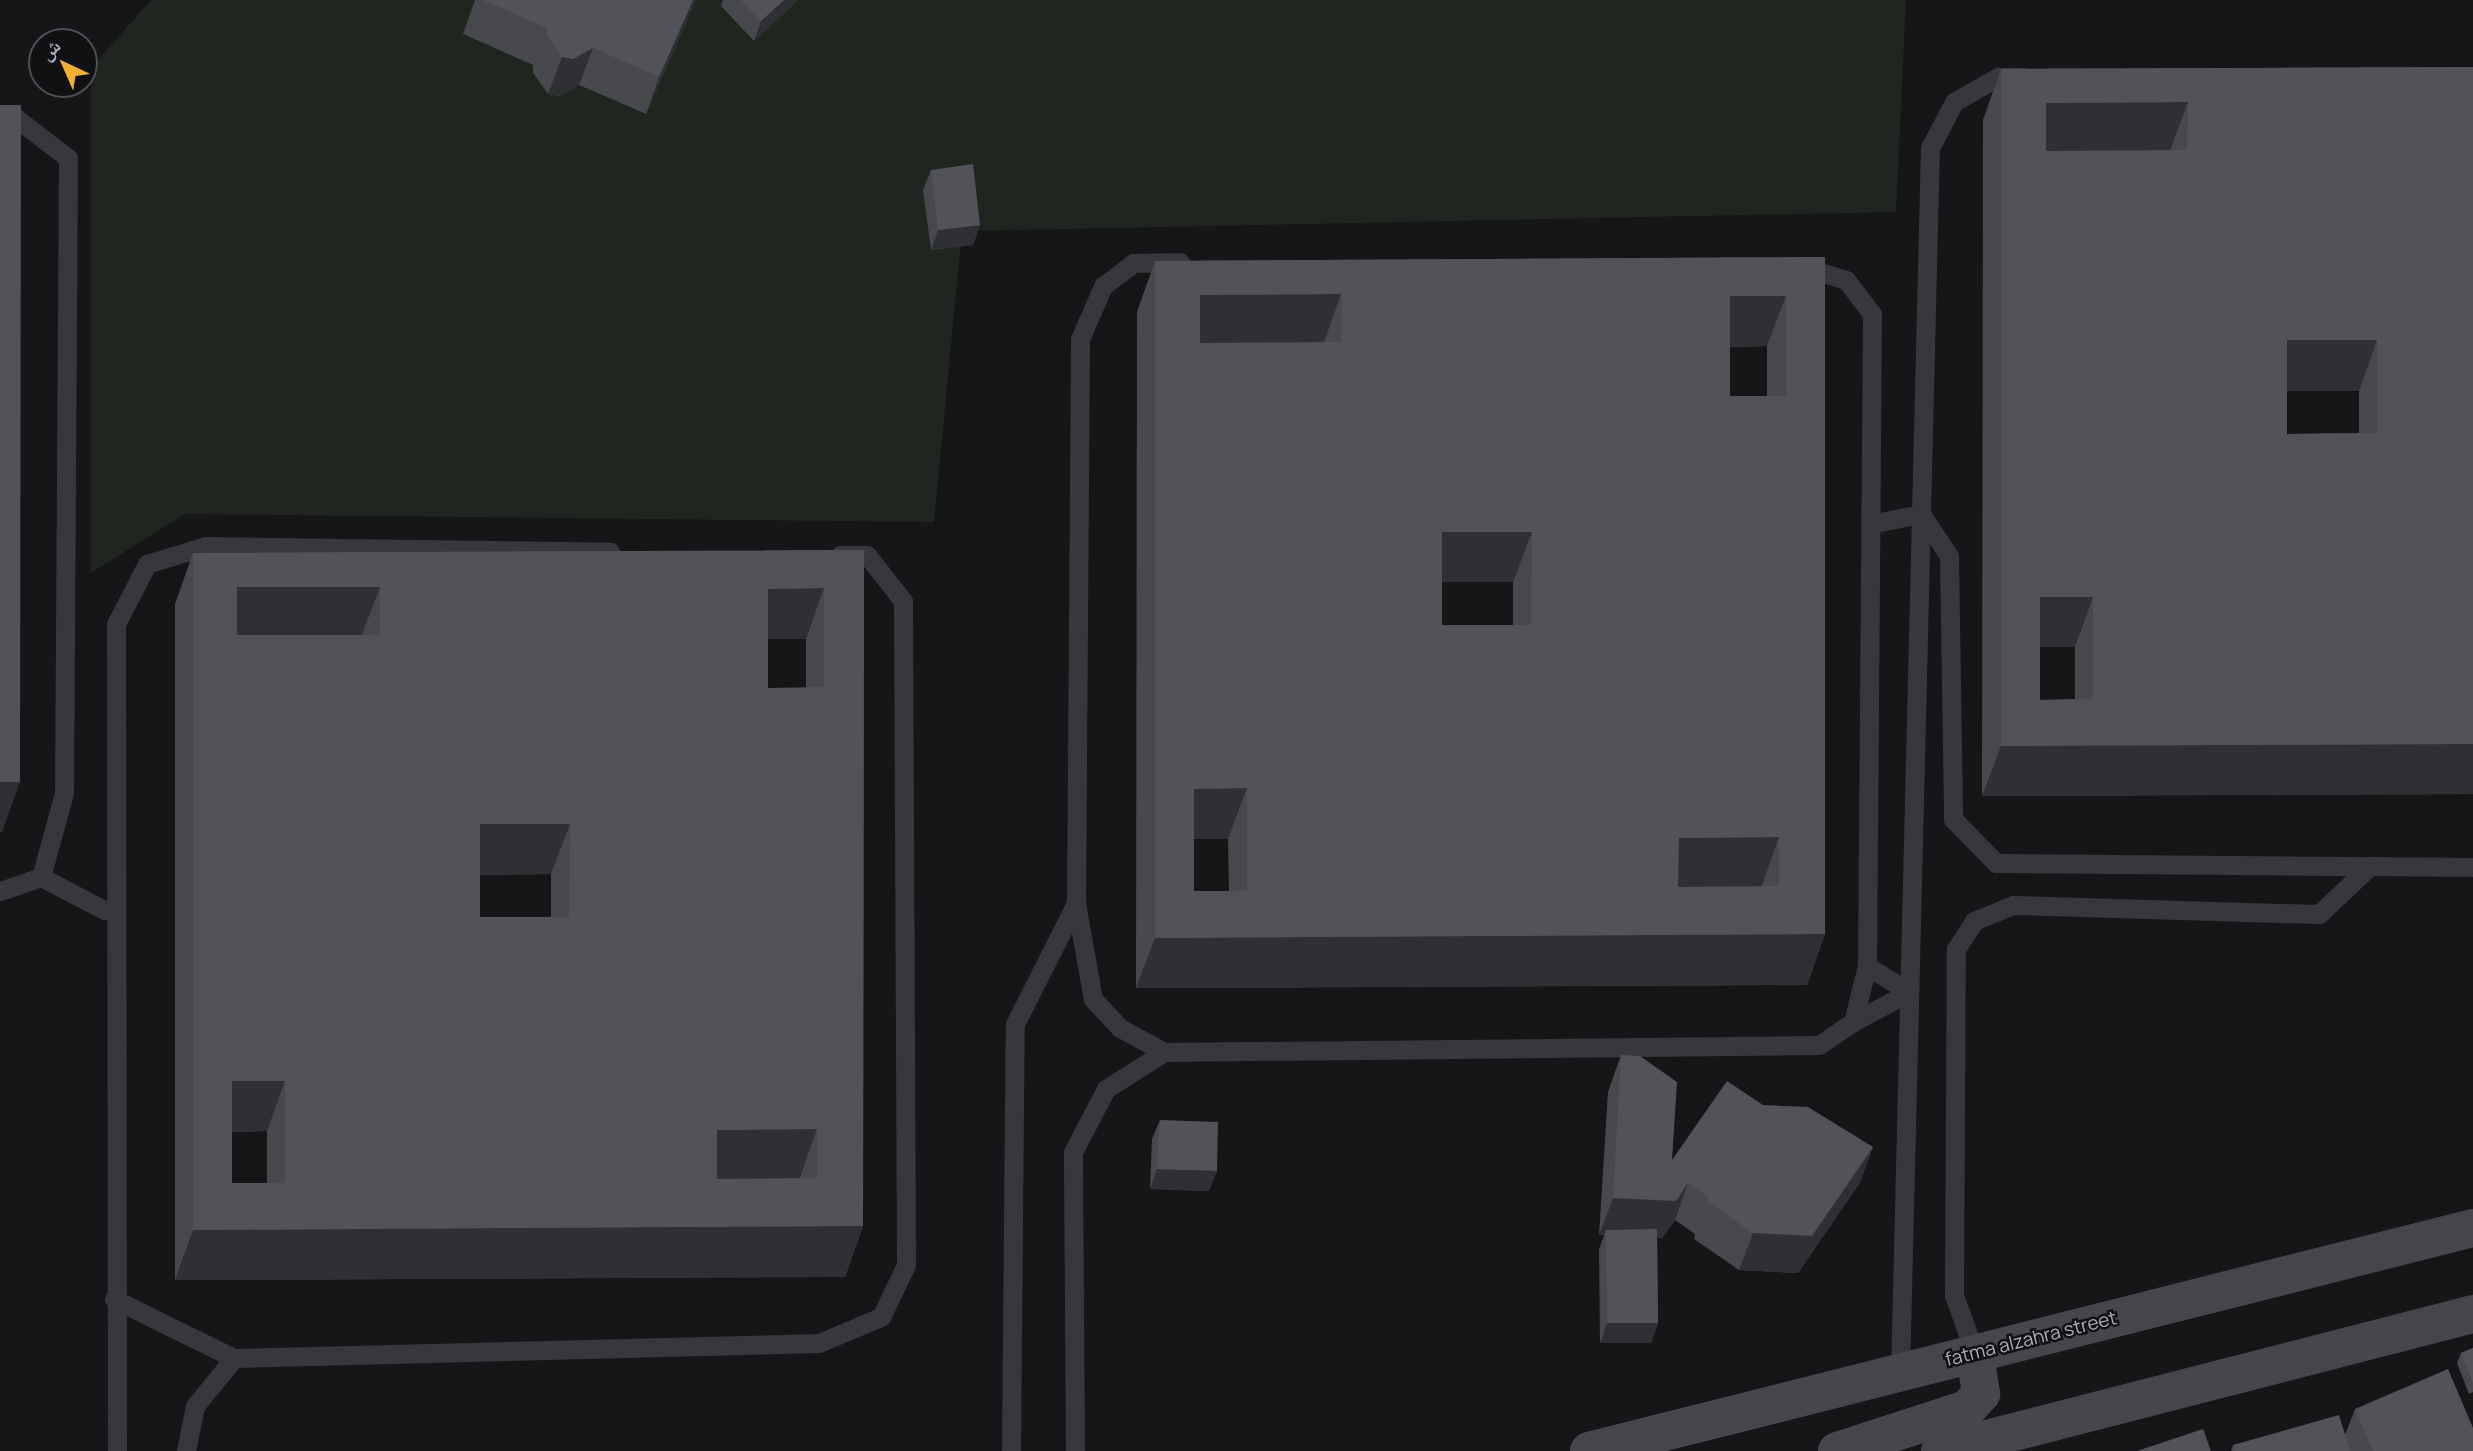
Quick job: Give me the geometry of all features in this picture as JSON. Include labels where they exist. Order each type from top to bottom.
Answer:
[{"type":"street","name":"fatma alzahra street","points":[[1589,1451],[2473,1228]]},
{"type":"street","points":[[1940,1451],[2473,1314]]},
{"type":"street","points":[[1837,1451],[1967,1409],[1982,1394],[1975,1354]]},
{"type":"lane","points":[[1900,1373],[1930,148],[1954,102],[1997,77],[2039,77]]},
{"type":"lane","points":[[0,118],[16,118],[68,158],[64,793],[41,877]]},
{"type":"lane","points":[[1784,260],[1846,280],[1872,314],[1867,966],[1853,1022]]},
{"type":"lane","points":[[1202,262],[1133,262],[1103,286],[1080,339],[1076,903],[1093,999],[1120,1028],[1164,1052],[1819,1045],[1853,1022],[1909,992],[1867,966]]},
{"type":"lane","points":[[1870,524],[1921,514]]},
{"type":"lane","points":[[1921,514],[1949,556],[1952,819],[1996,863],[2473,867]]},
{"type":"lane","points":[[117,1451],[114,1299],[117,624],[147,565],[205,546],[632,552]]},
{"type":"lane","points":[[114,1299],[234,1358],[819,1343],[881,1317],[906,1265],[902,601],[867,555],[825,554]]},
{"type":"lane","points":[[1975,1354],[1954,1295],[1956,949],[1974,921],[2014,905],[2319,914],[2370,866]]},
{"type":"lane","points":[[0,891],[41,877],[104,911],[115,911]]},
{"type":"lane","points":[[1011,1451],[1015,1024],[1076,903]]},
{"type":"lane","points":[[1075,1451],[1073,1152],[1106,1089],[1164,1052]]},
{"type":"lane","points":[[186,1451],[195,1406],[234,1358]]},
{"type":"shaded area","points":[[151,0],[1906,0],[1896,212],[962,231],[934,522],[185,514],[91,573],[91,98],[98,98],[98,60]]},
{"type":"building","points":[[483,0],[693,0],[659,77],[593,48],[573,59],[562,57],[547,36],[547,28]]},
{"type":"building","points":[[741,0],[784,0],[761,21]]},
{"type":"building","points":[[2473,67],[2473,744],[2001,746],[2001,69]],"holes":[[[2188,102],[2187,150],[2046,151],[2046,103]],[[2287,340],[2377,340],[2377,433],[2287,434]],[[2040,597],[2093,597],[2093,699],[2040,700]]]},
{"type":"building","points":[[0,105],[21,105],[20,782],[0,782]]},
{"type":"building","points":[[973,164],[980,225],[938,230],[931,170]]},
{"type":"building","points":[[1825,257],[1825,934],[1155,938],[1155,261]],"holes":[[[1341,294],[1342,342],[1200,343],[1200,295]],[[1730,296],[1786,296],[1786,396],[1730,396]],[[1442,532],[1532,532],[1531,625],[1442,625]],[[1247,788],[1247,891],[1194,891],[1194,789]],[[1779,837],[1779,886],[1678,887],[1679,838]]]},
{"type":"building","points":[[864,550],[863,1226],[193,1230],[193,553]],"holes":[[[237,587],[380,587],[380,635],[237,635]],[[824,588],[824,687],[768,688],[768,589]],[[480,824],[570,824],[569,917],[480,917]],[[232,1081],[285,1081],[285,1183],[232,1183]],[[817,1129],[817,1178],[717,1179],[717,1130]]]},
{"type":"building","points":[[1621,1055],[1640,1056],[1677,1082],[1672,1160],[1727,1081],[1763,1105],[1808,1107],[1873,1147],[1812,1236],[1753,1233],[1708,1202],[1708,1197],[1688,1183],[1676,1201],[1613,1198]]},
{"type":"building","points":[[1160,1120],[1218,1122],[1217,1171],[1157,1169]]},
{"type":"building","points":[[1657,1229],[1658,1323],[1607,1323],[1606,1230]]},
{"type":"building","points":[[2473,1348],[2473,1383],[2461,1353]]},
{"type":"building","points":[[2448,1369],[2473,1428],[2473,1451],[2373,1451],[2355,1409]]},
{"type":"building","points":[[2339,1415],[2350,1451],[2235,1451],[2233,1445]]},
{"type":"building","points":[[2203,1429],[2211,1451],[2137,1451]]}]
